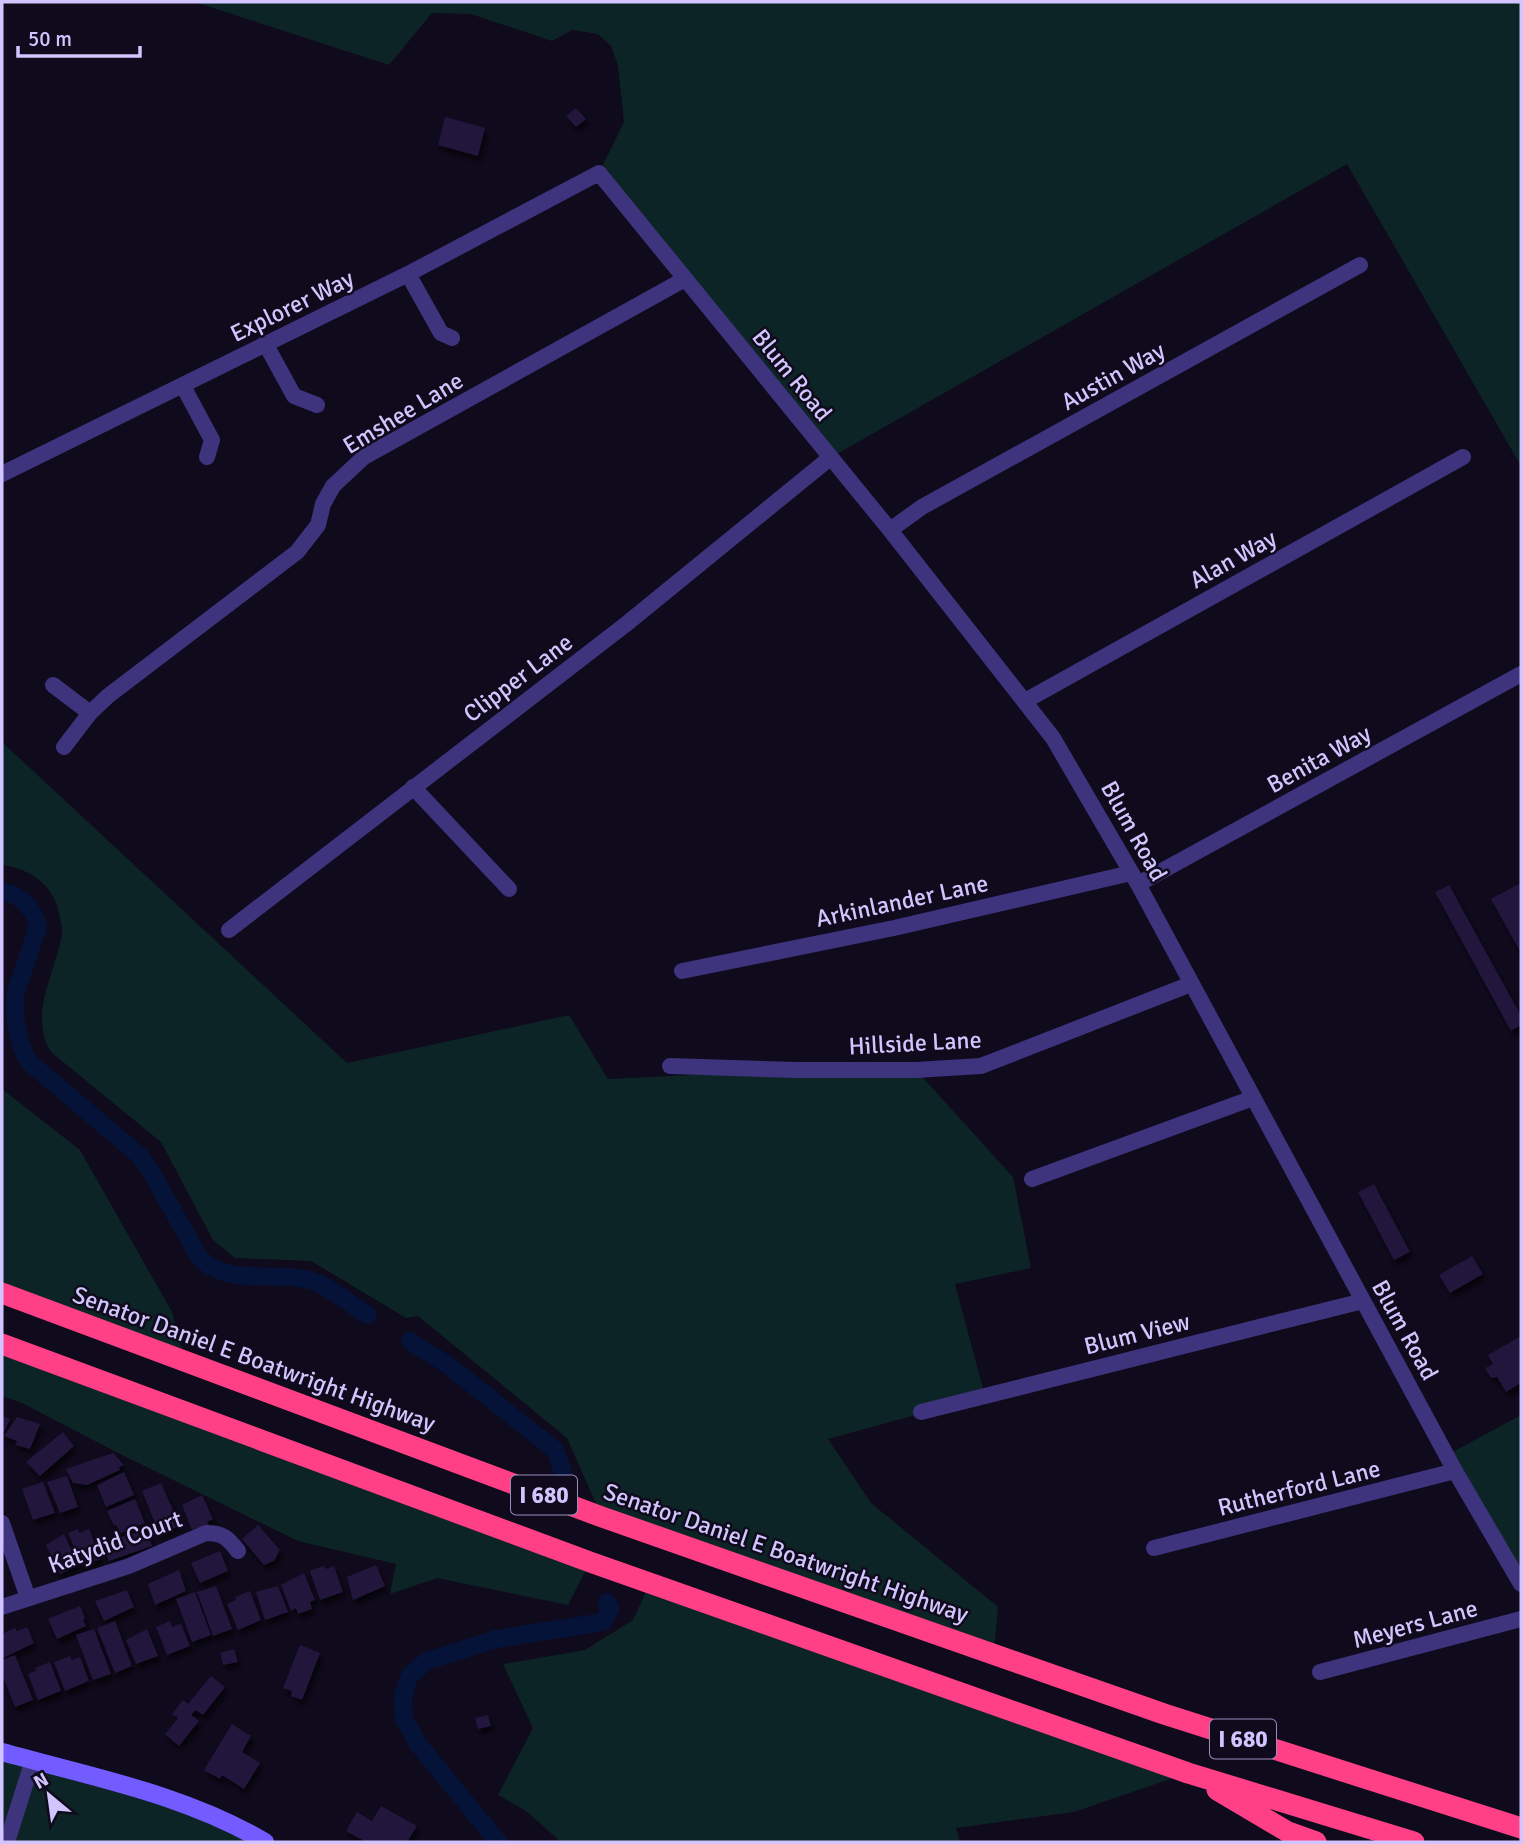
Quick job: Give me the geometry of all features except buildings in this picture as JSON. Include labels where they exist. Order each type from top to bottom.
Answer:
[{"type":"highway","name":"Senator Daniel E Boatwright Highway","points":[[2,1293],[602,1517],[1164,1714],[1521,1828]]},
{"type":"highway","name":"I 680","points":[[2,1344],[501,1531],[1188,1773],[1415,1842]]},
{"type":"highway","points":[[1188,1773],[1288,1832],[1316,1842]]},
{"type":"main road","points":[[2,1752],[173,1798],[265,1842]]},
{"type":"street","name":"Explorer Way","points":[[2,474],[408,274],[598,173]]},
{"type":"street","name":"Blum Road","points":[[598,173],[890,530],[1053,738],[1134,878],[1455,1471],[1521,1584]]},
{"type":"street","name":"Austin Way","points":[[890,530],[922,507],[1360,265]]},
{"type":"street","points":[[408,274],[441,333],[452,338]]},
{"type":"street","name":"Emshee Lane","points":[[64,747],[90,713],[108,696],[297,552],[318,525],[323,504],[333,486],[364,457],[685,279]]},
{"type":"street","points":[[265,344],[294,396],[317,405]]},
{"type":"street","points":[[183,386],[212,440],[207,457]]},
{"type":"street","name":"Clipper Lane","points":[[229,930],[625,625],[831,457]]},
{"type":"street","name":"Alan Way","points":[[1025,701],[1463,457]]},
{"type":"street","name":"Benita Way","points":[[1134,878],[1521,674]]},
{"type":"street","points":[[53,685],[90,713]]},
{"type":"street","points":[[413,787],[509,889]]},
{"type":"street","name":"Arkinlander Lane","points":[[682,971],[1134,878]]},
{"type":"street","name":"Hillside Lane","points":[[670,1066],[809,1070],[916,1070],[981,1066],[1191,984]]},
{"type":"street","points":[[1032,1179],[1253,1098]]},
{"type":"street","name":"Blum View","points":[[921,1412],[1363,1301]]},
{"type":"street","name":"Rutherford Lane","points":[[1154,1548],[1455,1471]]},
{"type":"street","points":[[2,1523],[28,1598]]},
{"type":"street","name":"Katydid Court","points":[[2,1607],[129,1566],[206,1533],[219,1533],[228,1538],[238,1551]]},
{"type":"street","name":"Meyers Lane","points":[[1320,1672],[1521,1619]]},
{"type":"street","points":[[6,1842],[33,1760]]},
{"type":"green space","points":[[195,2],[1521,2],[1521,466],[1347,164],[830,458],[599,173],[624,122],[618,65],[611,46],[598,34],[572,30],[552,41],[471,14],[432,13],[389,65]]},
{"type":"green space","points":[[2,742],[347,1063],[569,1015],[608,1079],[795,1070],[916,1070],[1013,1177],[1031,1268],[955,1284],[985,1396],[828,1439],[871,1503],[998,1607],[994,1653],[602,1517],[567,1438],[418,1316],[406,1318],[311,1261],[235,1258],[213,1240],[161,1142],[52,1053],[45,1039],[42,1025],[45,994],[59,949],[62,926],[56,903],[46,886],[31,874],[2,865]]},
{"type":"green space","points":[[2,1089],[80,1150],[172,1312],[185,1361],[2,1293]]},
{"type":"green space","points":[[2,1344],[590,1562],[568,1605],[437,1578],[390,1594],[396,1564],[298,1541],[22,1403],[2,1396]]},
{"type":"green space","points":[[1521,1415],[1521,1584],[1447,1455]]},
{"type":"green space","points":[[650,1583],[1188,1773],[1074,1812],[956,1828],[960,1842],[561,1842],[526,1811],[498,1795],[533,1728],[503,1664],[585,1650],[633,1620]]},
{"type":"green space","points":[[2,1752],[173,1798],[265,1842],[2,1842]]},
{"type":"waterway","points":[[2,892],[26,903],[38,927],[15,1001],[19,1037],[29,1062],[139,1155],[199,1257],[212,1267],[240,1276],[287,1277],[318,1283],[368,1315]]},
{"type":"waterway","points":[[410,1341],[448,1365],[555,1450],[566,1480]]},
{"type":"waterway","points":[[498,1842],[418,1744],[404,1719],[403,1696],[410,1675],[427,1661],[496,1639],[603,1622],[610,1609],[607,1602]]}]
